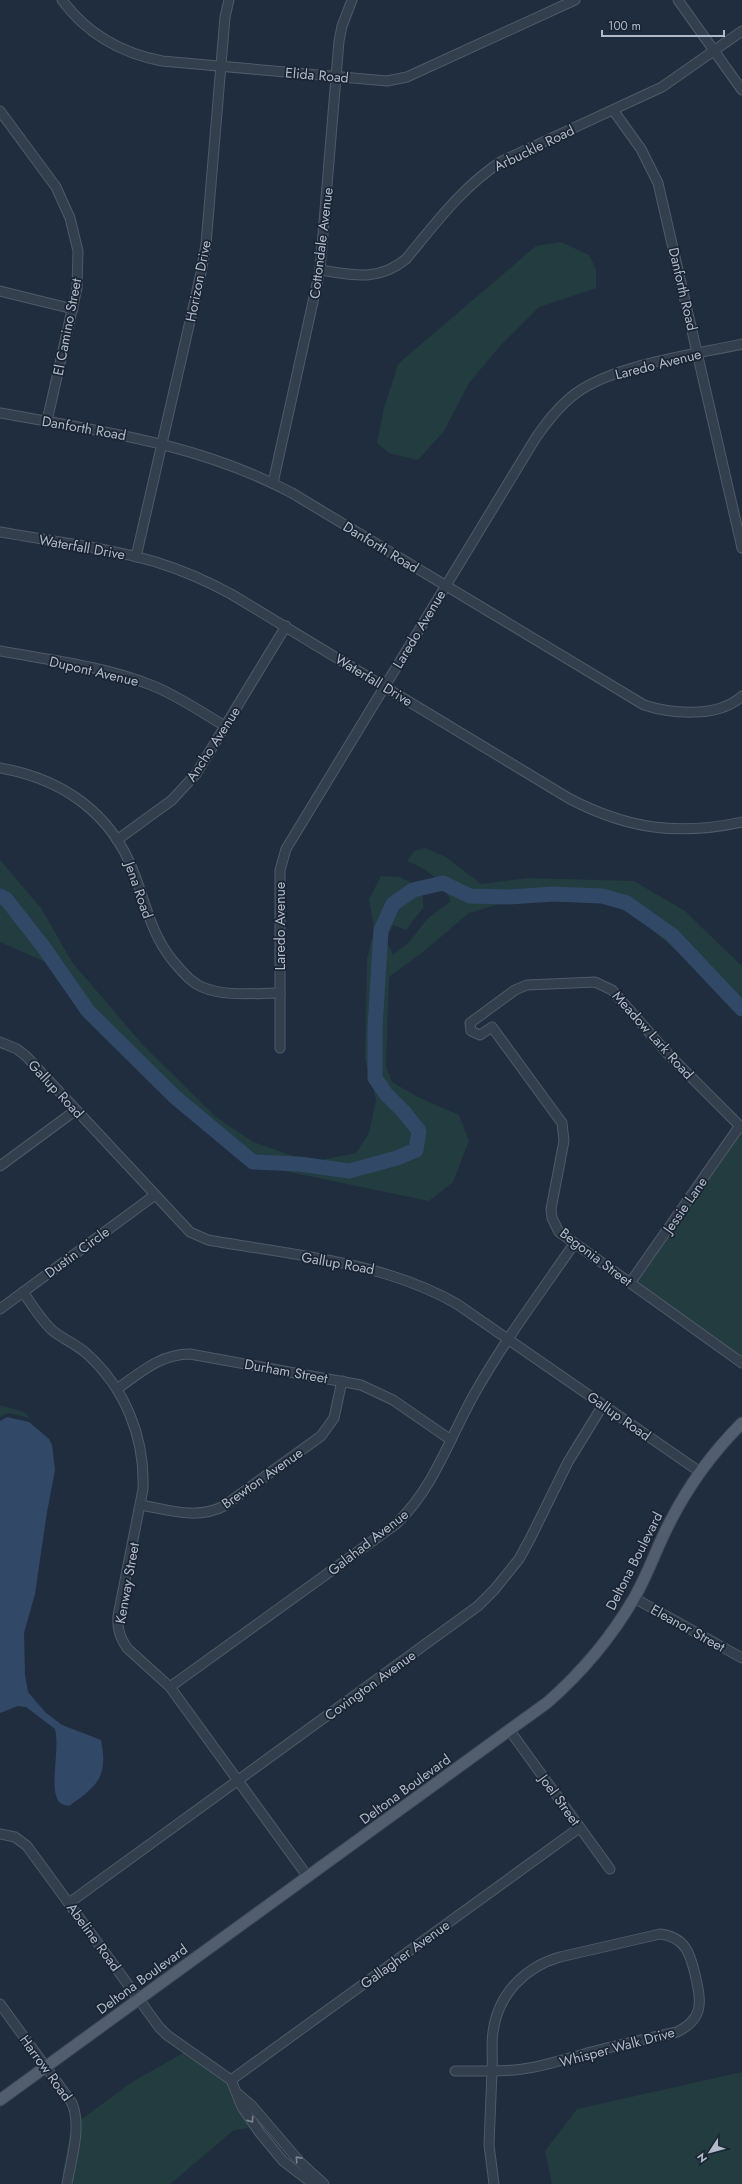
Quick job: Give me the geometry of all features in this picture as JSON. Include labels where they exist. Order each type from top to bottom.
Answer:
[{"type":"main road","name":"Deltona Boulevard","points":[[0,2100],[548,1702],[588,1664],[605,1643],[634,1598],[671,1520],[700,1472],[742,1423]]},
{"type":"street","name":"Elida Road","points":[[62,0],[94,33],[127,52],[162,61],[387,81],[407,77],[575,0]]},
{"type":"street","name":"Horizon Drive","points":[[136,557],[201,273],[206,244],[221,67],[229,0]]},
{"type":"street","name":"Cottondale Avenue","points":[[273,483],[320,270],[342,26],[352,0]]},
{"type":"street","points":[[678,0],[742,90]]},
{"type":"street","name":"Arbuckle Road","points":[[320,270],[365,276],[376,275],[397,266],[406,259],[464,191],[487,171],[502,161],[662,87],[742,31]]},
{"type":"street","name":"Danforth Road","points":[[613,110],[641,149],[658,183],[742,548]]},
{"type":"street","name":"El Camino Street","points":[[0,111],[56,187],[70,218],[78,251],[78,269],[73,309],[47,421]]},
{"type":"street","points":[[0,291],[73,309]]},
{"type":"street","name":"Laredo Avenue","points":[[280,1048],[280,870],[286,849],[535,439],[545,424],[567,401],[585,388],[620,372],[742,344]]},
{"type":"street","name":"Danforth Road","points":[[0,413],[162,444],[215,459],[273,483],[644,705],[670,712],[698,712],[730,705],[742,696]]},
{"type":"street","name":"Waterfall Drive","points":[[0,532],[136,557],[181,570],[206,581],[286,626],[570,799],[610,818],[649,827],[672,830],[711,828],[742,822]]},
{"type":"street","name":"Ancho Avenue","points":[[117,840],[158,812],[185,788],[196,774],[286,626]]},
{"type":"street","name":"Dupont Avenue","points":[[0,651],[108,671],[130,677],[172,695],[225,726]]},
{"type":"street","name":"Jena Road","points":[[0,768],[32,775],[65,790],[93,811],[117,840],[135,874],[152,928],[165,950],[186,976],[200,986],[211,991],[222,993],[280,993]]},
{"type":"street","name":"Meadow Lark Road","points":[[471,1031],[470,1024],[475,1018],[515,990],[527,985],[595,982],[612,990],[669,1055],[741,1128]]},
{"type":"street","name":"Begonia Street","points":[[471,1031],[480,1035],[492,1027],[562,1123],[564,1141],[551,1210],[552,1218],[559,1232],[630,1284],[725,1349],[742,1363]]},
{"type":"street","name":"Gallup Road","points":[[0,1042],[17,1049],[26,1056],[183,1226],[200,1237],[361,1267],[399,1276],[451,1300],[700,1472]]},
{"type":"street","points":[[0,1166],[76,1110]]},
{"type":"street","name":"Jessie Lane","points":[[630,1284],[741,1128]]},
{"type":"street","name":"Dustin Circle","points":[[0,1309],[155,1195]]},
{"type":"street","name":"Galahad Avenue","points":[[170,1687],[396,1524],[424,1493],[472,1398],[508,1339],[574,1244]]},
{"type":"street","name":"Kenway Street","points":[[23,1292],[52,1329],[88,1354],[116,1390],[127,1407],[139,1438],[144,1471],[141,1504],[118,1616],[119,1632],[127,1648],[170,1687],[308,1877]]},
{"type":"street","name":"Durham Street","points":[[116,1390],[158,1361],[179,1354],[190,1354],[361,1385],[393,1400],[451,1440]]},
{"type":"street","name":"Brewton Avenue","points":[[141,1504],[196,1514],[208,1513],[224,1506],[321,1436],[334,1418],[342,1381]]},
{"type":"street","name":"Covington Avenue","points":[[69,1903],[459,1621],[494,1590],[515,1564],[530,1540],[568,1462],[603,1404]]},
{"type":"street","name":"Eleanor Street","points":[[634,1598],[742,1658]]},
{"type":"street","name":"Joel Street","points":[[510,1731],[610,1869]]},
{"type":"street","name":"Gallagher Avenue","points":[[231,2080],[579,1828]]},
{"type":"street","name":"Abeline Road","points":[[0,1834],[15,1837],[27,1846],[167,2035],[231,2080]]},
{"type":"street","name":"Whisper Walk Drive","points":[[491,2184],[489,2145],[493,2033],[500,2007],[516,1982],[536,1966],[560,1957],[660,1934],[674,1937],[687,1948],[691,1954],[701,2000],[697,2015],[685,2028],[677,2032],[624,2043],[538,2068],[492,2072]]},
{"type":"street","name":"Harrow Road","points":[[0,2004],[72,2103],[75,2112],[76,2127],[66,2184]]},
{"type":"street","points":[[455,2071],[492,2072]]},
{"type":"street","points":[[231,2080],[242,2107],[270,2145],[283,2161],[313,2184]]},
{"type":"street","points":[[236,2093],[252,2106],[300,2162],[324,2184]]},
{"type":"green space","points":[[561,242],[589,255],[596,269],[596,288],[539,307],[501,345],[469,383],[444,431],[418,460],[389,453],[377,443],[384,408],[398,364],[536,246]]},
{"type":"green space","points":[[425,848],[446,857],[481,884],[528,878],[634,881],[685,911],[742,966],[742,1016],[716,985],[650,928],[604,898],[531,895],[469,913],[423,952],[389,977],[386,1067],[392,1082],[418,1097],[459,1115],[469,1141],[453,1182],[429,1201],[245,1163],[216,1140],[145,1067],[50,964],[0,942],[0,860],[41,908],[72,962],[143,1045],[216,1117],[253,1142],[311,1162],[356,1153],[369,1133],[376,1099],[365,1059],[367,959],[374,930],[369,899],[381,876],[400,877],[423,889],[423,908],[406,930],[393,925],[386,940],[393,955],[410,941],[427,919],[451,901],[443,887],[434,876],[407,861],[414,851]]},
{"type":"green space","points":[[739,1123],[742,1124],[742,1369],[697,1325],[625,1286]]},
{"type":"green space","points":[[0,1405],[24,1412],[30,1418],[8,1413],[0,1417]]},
{"type":"green space","points":[[185,2052],[235,2088],[256,2127],[234,2130],[170,2184],[74,2184],[63,2173],[71,2127],[132,2082]]},
{"type":"green space","points":[[742,2072],[742,2184],[552,2184],[545,2151],[577,2109]]},
{"type":"water","points":[[7,1417],[29,1422],[49,1439],[52,1445],[55,1470],[47,1512],[35,1594],[24,1633],[25,1675],[28,1692],[45,1712],[62,1725],[101,1740],[103,1752],[102,1771],[99,1779],[88,1792],[69,1806],[59,1802],[55,1792],[55,1729],[26,1707],[18,1706],[0,1713],[0,1421]]},
{"type":"waterway","points":[[0,896],[6,899],[45,949],[88,1011],[175,1097],[253,1162],[299,1164],[349,1171],[397,1158],[416,1150],[419,1131],[404,1112],[386,1094],[375,1078],[375,1028],[381,930],[393,904],[413,890],[443,883],[470,896],[509,897],[553,894],[602,896],[627,903],[672,935],[742,1009]]}]
